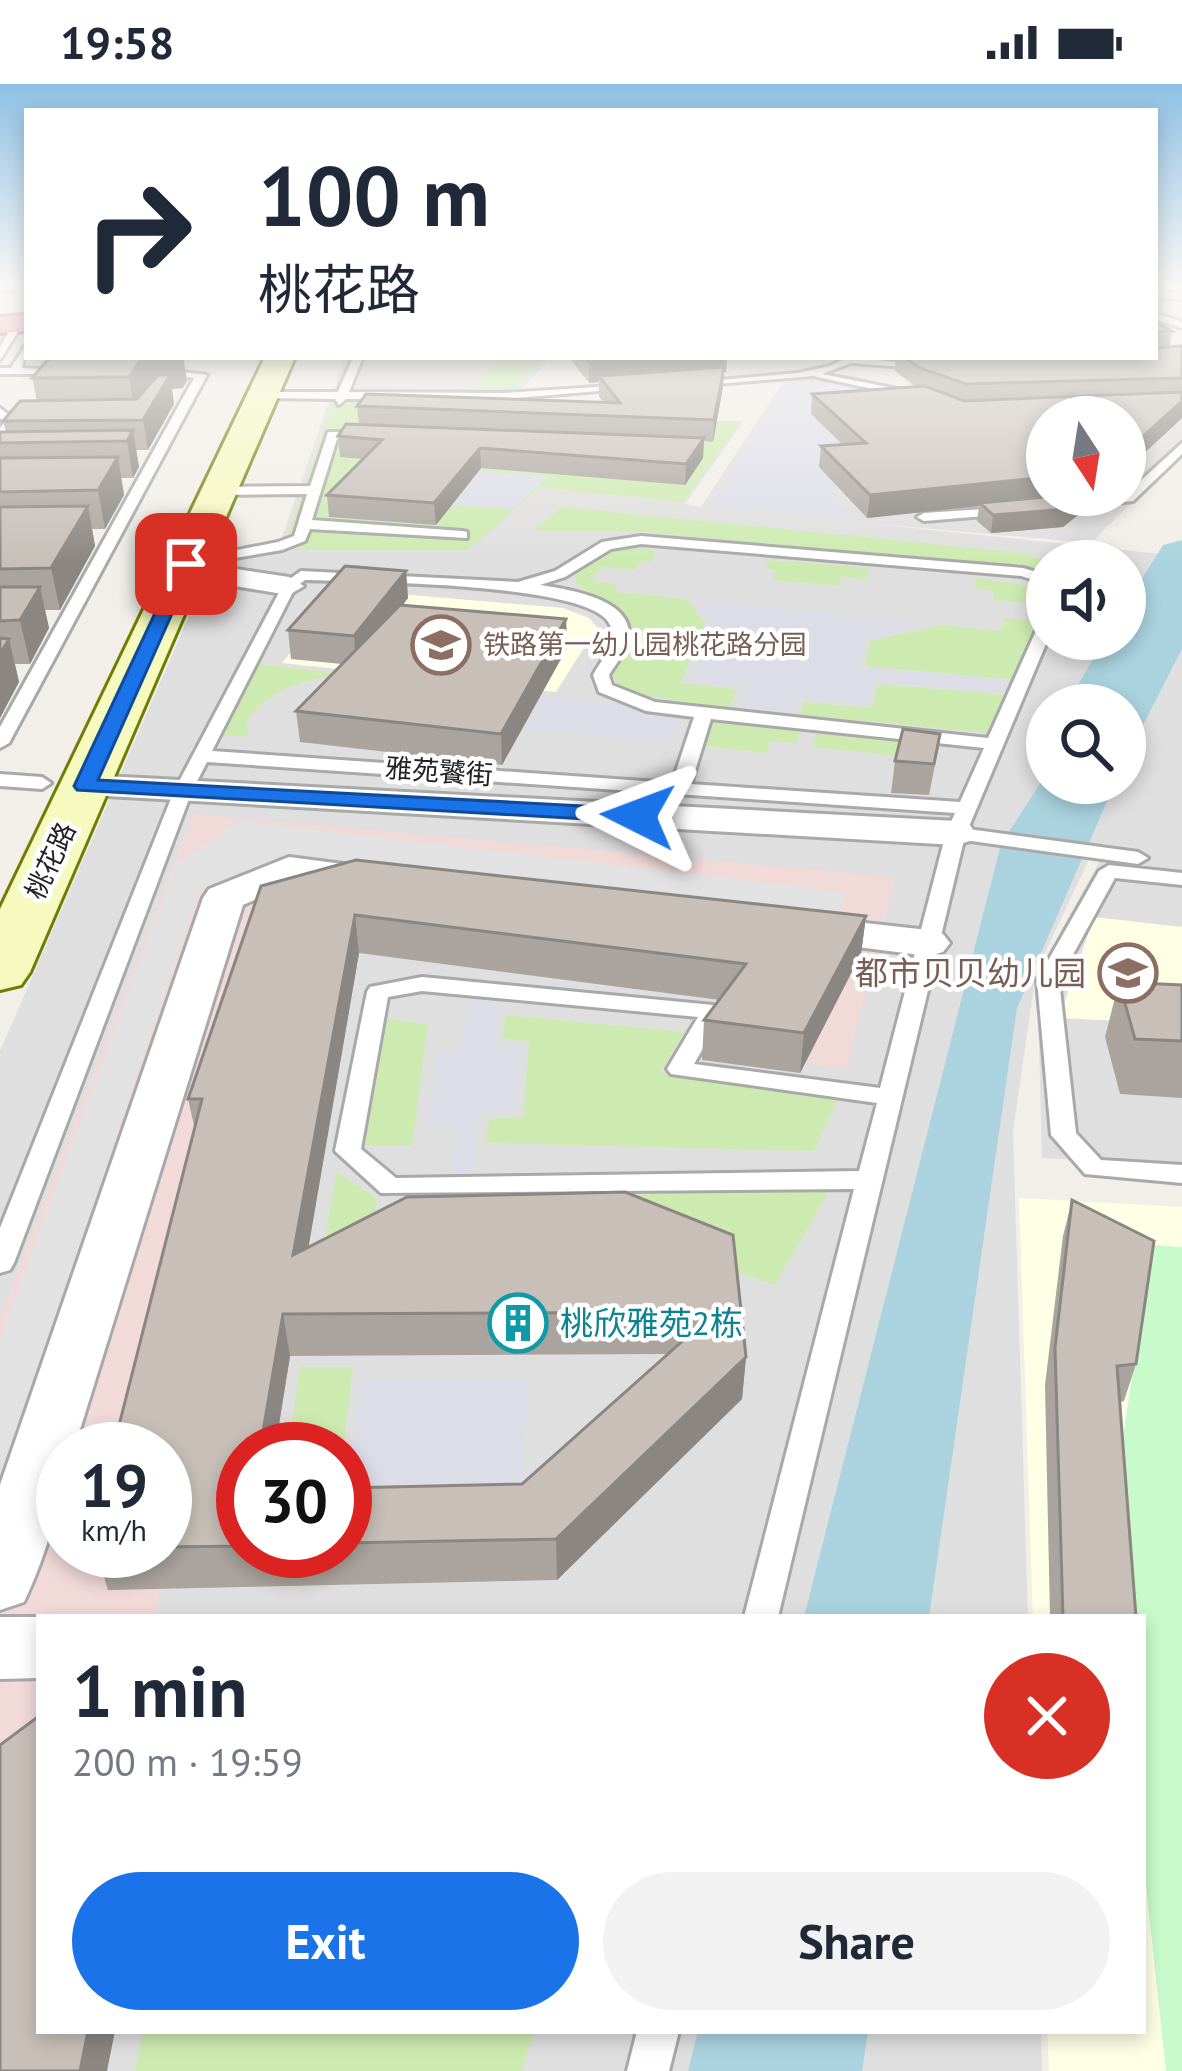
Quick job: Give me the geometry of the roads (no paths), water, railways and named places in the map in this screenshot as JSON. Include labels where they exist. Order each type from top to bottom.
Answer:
[{"type":"main road","name":"桃花路","points":[[0,973],[38,792],[260,378]]},
{"type":"main road","name":"桃花路","points":[[38,792],[184,567],[220,489],[261,378]]},
{"type":"street","points":[[184,567],[289,586]]},
{"type":"street","points":[[38,792],[183,791],[961,820]]},
{"type":"street","points":[[0,1581],[224,898],[289,869],[431,886]]},
{"type":"street","points":[[763,924],[928,943]]},
{"type":"street","points":[[0,1648],[36,1647]]},
{"type":"lane","points":[[0,743],[200,378]]},
{"type":"lane","points":[[285,378],[341,399],[646,387]]},
{"type":"lane","points":[[341,399],[350,378]]},
{"type":"lane","points":[[669,385],[773,378]]},
{"type":"lane","points":[[835,378],[932,402]]},
{"type":"lane","points":[[740,380],[783,386]]},
{"type":"lane","points":[[174,395],[191,395]]},
{"type":"lane","points":[[0,412],[12,422],[34,422]]},
{"type":"lane","points":[[0,436],[12,422]]},
{"type":"lane","points":[[184,567],[300,538],[332,434],[374,436]]},
{"type":"lane","points":[[1146,481],[1182,447]]},
{"type":"lane","points":[[134,458],[157,458]]},
{"type":"lane","points":[[118,486],[142,486]]},
{"type":"lane","points":[[220,489],[316,487]]},
{"type":"lane","points":[[924,517],[1017,509]]},
{"type":"lane","points":[[304,524],[462,535]]},
{"type":"lane","points":[[91,538],[113,537]]},
{"type":"lane","points":[[519,587],[560,574],[607,544],[641,540],[1026,573]]},
{"type":"lane","points":[[560,574],[558,585],[570,595]]},
{"type":"lane","points":[[0,1263],[183,791],[289,586],[301,575],[519,587],[570,595],[601,606],[622,630],[601,675],[605,688],[652,707],[994,744]]},
{"type":"lane","points":[[46,619],[69,619]]},
{"type":"lane","points":[[762,1614],[961,820],[1031,660]]},
{"type":"lane","points":[[20,673],[39,673]]},
{"type":"lane","points":[[680,788],[704,715]]},
{"type":"lane","name":"雅苑饕街","points":[[200,756],[680,788],[961,820],[1182,864]]},
{"type":"lane","points":[[1182,879],[1109,871],[1048,980],[1064,1135],[1094,1168],[1182,1174]]},
{"type":"lane","points":[[869,1180],[389,1187],[348,1151],[378,992],[422,984],[712,1012],[679,1069],[890,1096]]},
{"type":"lane","points":[[648,2071],[657,2034]]},
{"type":"water","points":[[1182,567],[1182,649],[1146,719],[1146,684],[1106,684],[1121,660],[1146,660],[1146,622]]},
{"type":"water","points":[[1027,804],[1106,804],[1017,1008],[929,1614],[805,1614],[1001,844]]},
{"type":"water","points":[[697,2034],[868,2034],[862,2071],[688,2071]]},
{"type":"waterway","points":[[1110,684],[1182,556]]},
{"type":"place","name":"铁路第一幼儿园桃花路分园","points":[[441,645]]},
{"type":"place","name":"都市贝贝幼儿园","points":[[1128,973]]},
{"type":"place","name":"桃欣雅苑2栋","points":[[518,1323]]}]
